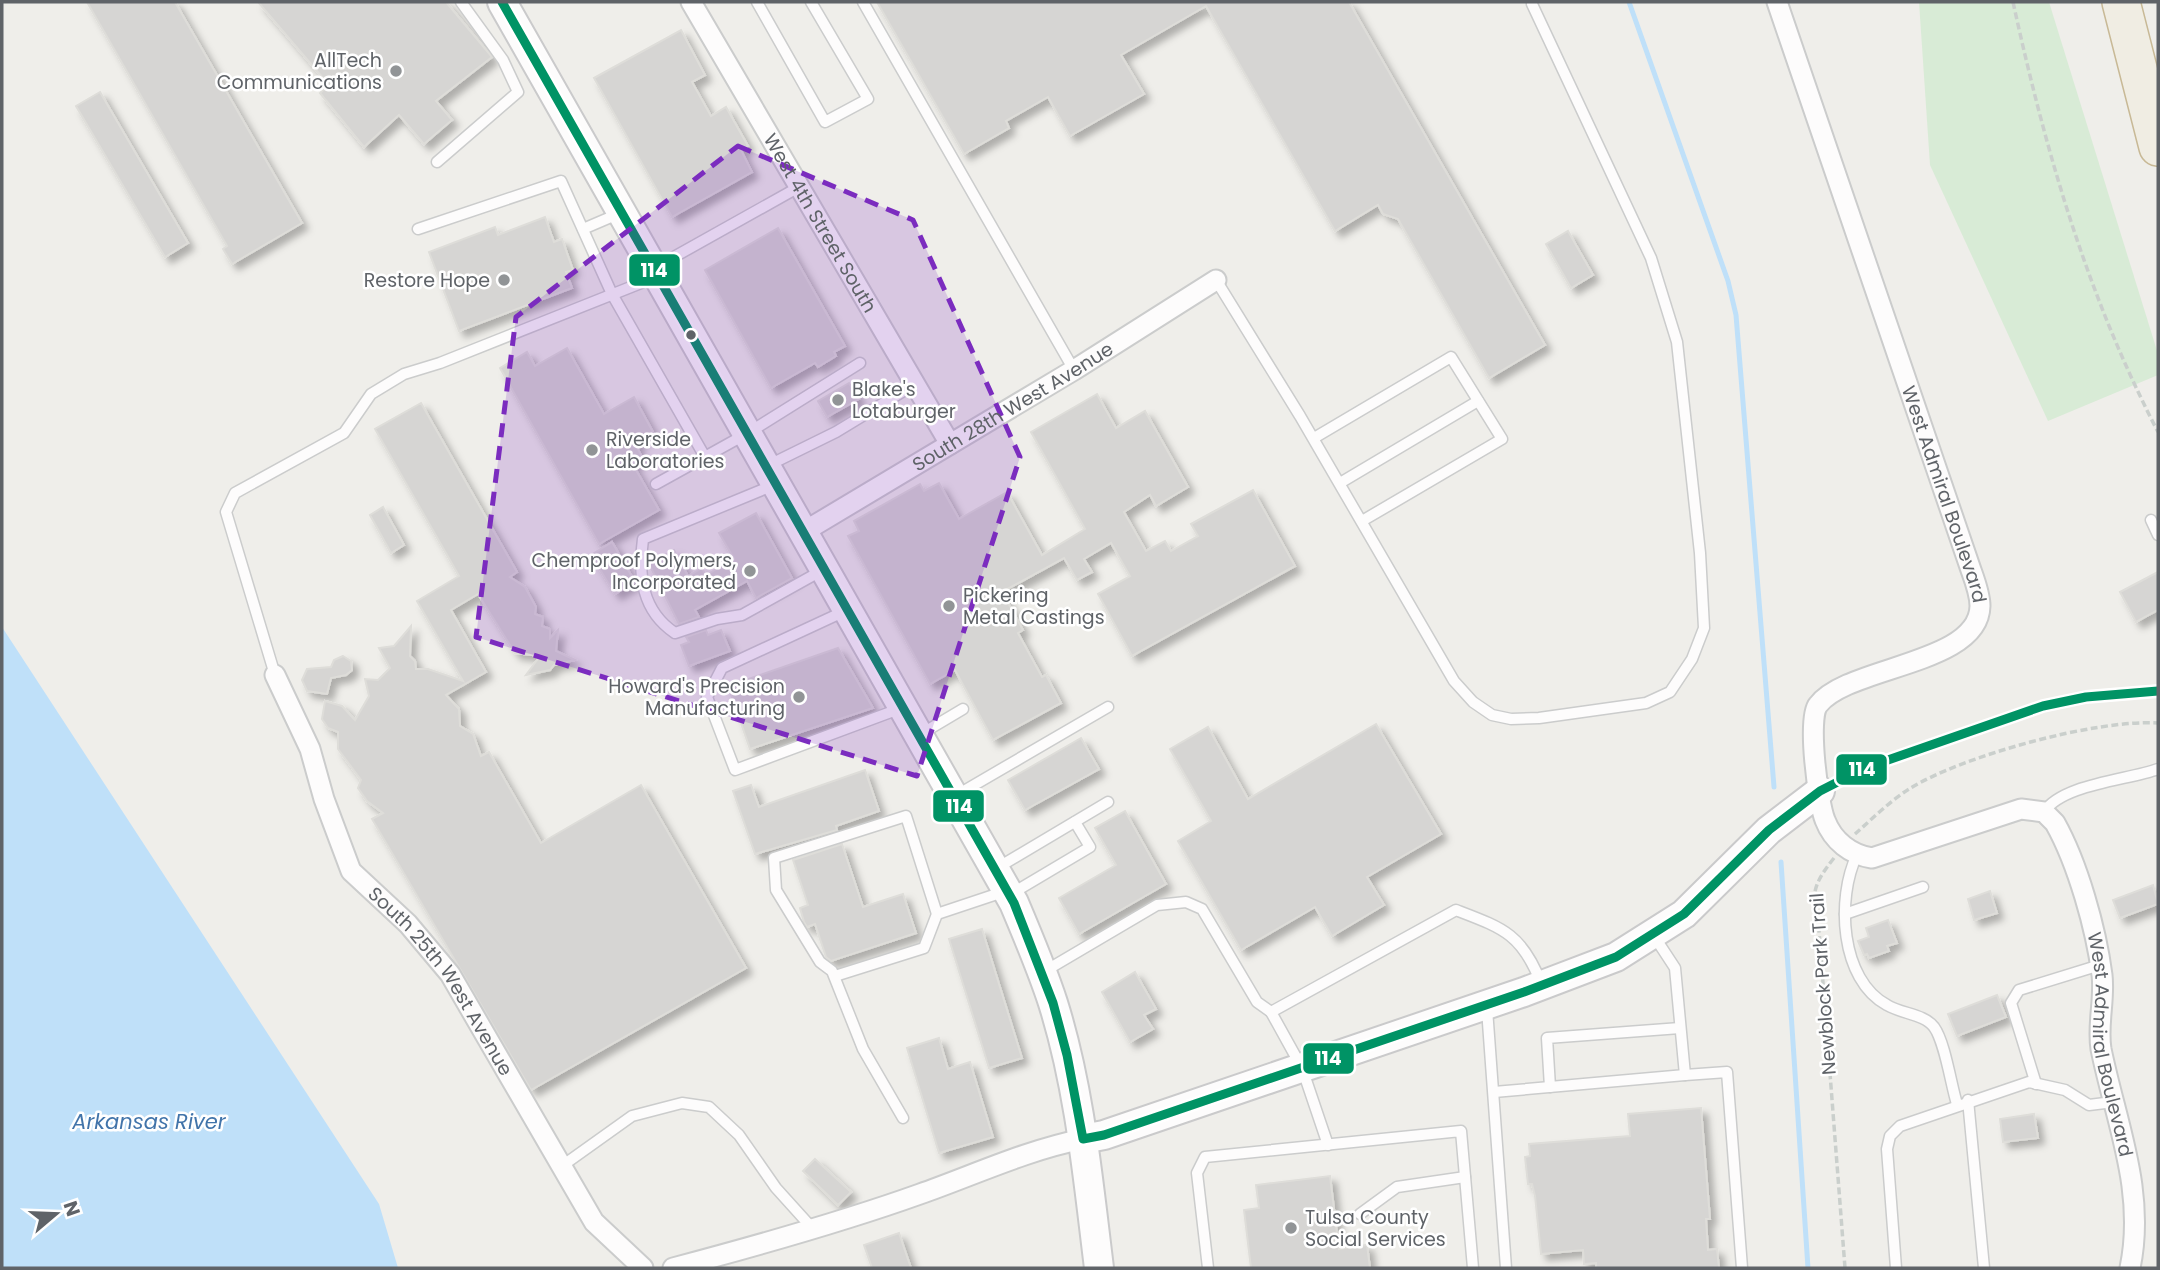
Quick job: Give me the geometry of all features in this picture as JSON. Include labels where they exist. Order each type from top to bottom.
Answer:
[{"type":"highway","points":[[2121,2],[2158,147]]},
{"type":"highway","points":[[2127,2],[2158,75]]},
{"type":"main road","points":[[502,2],[1004,885],[1042,974],[1067,1055],[1083,1139],[1099,1268]]},
{"type":"main road","points":[[1083,1139],[1104,1135],[1302,1068],[1542,986],[1616,957],[1653,935],[1701,900],[1769,830],[1821,791]]},
{"type":"street","name":"West 4th Street South","points":[[691,2],[950,444]]},
{"type":"street","name":"West Admiral Boulevard","points":[[1777,2],[1967,556],[1980,608],[1977,618],[1960,639],[1941,650],[1853,684],[1818,704],[1812,714],[1811,732],[1824,819],[1851,851]]},
{"type":"street","name":"South 28th West Avenue","points":[[805,531],[1074,370],[1216,280]]},
{"type":"street","name":"South 25th West Avenue","points":[[275,675],[310,749],[324,800],[351,872],[408,924],[450,975],[594,1222],[643,1268]]},
{"type":"street","points":[[1851,851],[1872,858],[2001,813],[2021,809],[2044,812]]},
{"type":"street","name":"West Admiral Boulevard","points":[[2044,812],[2055,823],[2069,856],[2092,926],[2100,965],[2100,1038],[2134,1185],[2135,1228],[2130,1268]]},
{"type":"street","points":[[673,1268],[814,1229],[918,1195],[1053,1145],[1083,1139]]},
{"type":"lane","points":[[437,162],[518,92],[503,60],[461,2]]},
{"type":"lane","points":[[757,2],[825,122],[868,99],[811,2]]},
{"type":"lane","points":[[863,2],[1074,370]]},
{"type":"lane","points":[[1216,280],[1314,438],[1454,681],[1474,702],[1492,715],[1511,719],[1539,718],[1646,703],[1670,692],[1692,659],[1704,628],[1700,554],[1677,342],[1651,258],[1532,4]]},
{"type":"lane","points":[[418,229],[561,181],[612,294],[705,457]]},
{"type":"lane","points":[[275,675],[226,512],[235,494],[344,433],[371,394],[404,374],[440,363],[612,294],[656,272],[799,187]]},
{"type":"lane","points":[[583,229],[622,213]]},
{"type":"lane","points":[[1314,438],[1451,357],[1502,439],[1362,521]]},
{"type":"lane","points":[[656,484],[748,433],[860,363]]},
{"type":"lane","points":[[825,568],[742,615],[717,619],[675,633],[661,624],[643,591],[640,575],[643,539],[772,475],[790,452],[836,432],[915,384]]},
{"type":"lane","points":[[1340,483],[1478,401]]},
{"type":"lane","points":[[2151,520],[2158,535]]},
{"type":"lane","points":[[849,609],[722,668],[707,697],[735,770],[904,707]]},
{"type":"lane","points":[[955,797],[1108,707]]},
{"type":"lane","points":[[920,735],[963,709]]},
{"type":"lane","points":[[2044,812],[2049,803],[2089,787],[2158,769]]},
{"type":"lane","points":[[1004,885],[1075,822],[1108,802]]},
{"type":"lane","points":[[835,976],[924,948],[937,914],[906,816],[774,858],[776,890],[820,962],[835,976],[863,1049],[903,1118]]},
{"type":"lane","points":[[937,914],[1090,847],[1075,822]]},
{"type":"lane","points":[[1851,851],[1845,914],[1849,952],[1862,985],[1884,1004],[1908,1016],[1924,1017],[1935,1029],[1957,1104]]},
{"type":"lane","points":[[1845,914],[1923,887]]},
{"type":"lane","points":[[1042,974],[1157,905],[1186,902],[1202,909],[1257,1002],[1271,1012],[1302,1068],[1328,1145]]},
{"type":"lane","points":[[1271,1012],[1456,910],[1501,927],[1530,954],[1542,986]]},
{"type":"lane","points":[[1653,935],[1675,968],[1685,1075]]},
{"type":"lane","points":[[2036,1084],[2011,1003],[2019,990],[2100,965]]},
{"type":"lane","points":[[1486,1005],[1506,1268]]},
{"type":"lane","points":[[1550,1087],[1547,1038],[1680,1028]]},
{"type":"lane","points":[[1494,1092],[1727,1072],[1742,1268]]},
{"type":"lane","points":[[1896,1268],[1887,1149],[1890,1136],[1900,1126],[1968,1100],[2029,1083],[2065,1090],[2089,1105],[2113,1102]]},
{"type":"lane","points":[[1968,1100],[1984,1268]]},
{"type":"lane","points":[[562,1166],[632,1116],[682,1102],[709,1107],[739,1135],[776,1188],[814,1229]]},
{"type":"lane","points":[[1208,1268],[1197,1173],[1205,1157],[1461,1131],[1472,1268]]},
{"type":"lane","points":[[1360,1214],[1397,1187],[1465,1177]]},
{"type":"path","points":[[2013,2],[2077,246],[2118,352],[2158,432]]},
{"type":"path","name":"Newblock Park Trail","points":[[1845,1268],[1819,931],[1813,897],[1818,879],[1851,851],[1890,803],[1933,777],[2082,729],[2118,723],[2158,723]]},
{"type":"highlighted area","points":[[738,146],[913,220],[1020,457],[917,776],[476,637],[516,317]]},
{"type":"green space","points":[[1919,2],[2049,2],[2158,354],[2158,375],[2048,421],[1930,165]]},
{"type":"water","name":"Arkansas River","points":[[2,627],[379,1204],[398,1268],[2,1268]]},
{"type":"building","points":[[87,2],[175,2],[302,223],[232,264],[223,249],[227,246]]},
{"type":"building","name":"AllTech Communications","points":[[258,2],[446,2],[492,57],[436,101],[452,120],[424,144],[399,115],[364,147],[320,93],[329,85]]},
{"type":"building","points":[[877,2],[1349,2],[1545,345],[1489,378],[1398,219],[1383,214],[1378,205],[1335,231],[1206,6],[1121,55],[1144,94],[1070,136],[1048,97],[1006,121],[1009,128],[964,154]]},
{"type":"building","points":[[681,30],[705,75],[692,82],[711,116],[726,107],[748,146],[741,150],[752,172],[672,217],[594,78]]},
{"type":"building","points":[[100,92],[188,243],[165,257],[76,106]]},
{"type":"building","name":"Restore Hope","points":[[545,217],[554,242],[562,239],[573,270],[566,272],[572,288],[459,331],[429,252],[495,227],[498,235]]},
{"type":"building","points":[[778,228],[845,346],[834,352],[836,356],[818,367],[815,363],[771,388],[705,270]]},
{"type":"building","points":[[1568,231],[1593,275],[1571,288],[1546,244]]},
{"type":"building","name":"Riverside Laboratories","points":[[567,348],[604,414],[634,397],[653,432],[635,443],[642,457],[632,463],[659,510],[599,544],[500,368],[527,352],[535,366]]},
{"type":"building","name":"Blake's Lotaburger","points":[[849,383],[859,399],[827,417],[818,401]]},
{"type":"building","points":[[1097,394],[1116,428],[1145,411],[1188,487],[1156,506],[1150,495],[1124,512],[1146,551],[1165,541],[1171,551],[1198,536],[1191,524],[1253,490],[1295,566],[1132,656],[1098,594],[1130,576],[1111,543],[1084,559],[1092,572],[1077,580],[1064,558],[1002,592],[1023,630],[1018,633],[1042,677],[1046,675],[1061,703],[993,740],[955,670],[930,684],[848,536],[859,531],[854,521],[920,484],[924,491],[939,483],[959,519],[1007,492],[1042,555],[1085,529],[1031,432]]},
{"type":"building","points":[[421,403],[517,572],[510,577],[525,587],[536,607],[535,614],[543,617],[542,626],[550,629],[550,638],[558,630],[556,651],[575,660],[554,665],[550,670],[526,675],[540,656],[515,653],[478,594],[451,610],[486,672],[446,695],[459,709],[460,726],[473,734],[481,756],[489,752],[541,843],[641,785],[746,968],[531,1090],[372,819],[383,813],[367,801],[358,788],[361,780],[338,749],[338,732],[328,728],[322,719],[325,701],[342,706],[355,720],[369,696],[365,679],[378,680],[390,668],[379,648],[394,646],[411,626],[410,656],[415,661],[416,669],[428,669],[463,681],[417,601],[459,576],[375,429]]},
{"type":"building","points":[[383,507],[404,545],[391,553],[370,515]]},
{"type":"building","name":"Chemproof Polymers, Incorporated","points":[[756,513],[792,578],[756,598],[747,581],[695,610],[699,617],[679,624],[649,564],[674,550],[688,576],[702,568],[706,575],[734,559],[719,533]]},
{"type":"building","points":[[612,542],[635,582],[615,594],[591,555]]},
{"type":"building","points":[[2158,572],[2158,610],[2136,622],[2120,592]]},
{"type":"building","points":[[706,630],[708,635],[721,630],[730,651],[689,666],[681,645],[689,642],[686,637]]},
{"type":"building","name":"Howard's Precision Manufacturing","points":[[838,648],[873,708],[750,749],[728,686]]},
{"type":"building","points":[[343,656],[351,661],[352,670],[346,675],[331,678],[327,694],[307,691],[302,680],[307,669],[331,667],[334,660]]},
{"type":"building","points":[[1376,724],[1441,834],[1367,877],[1384,905],[1332,936],[1315,907],[1241,950],[1178,841],[1211,821],[1170,749],[1208,727],[1248,799]]},
{"type":"building","points":[[1081,738],[1099,769],[1025,810],[1008,780]]},
{"type":"building","points":[[865,770],[879,811],[836,826],[837,830],[755,854],[733,791],[751,785],[759,807]]},
{"type":"building","points":[[1125,811],[1166,884],[1079,934],[1059,898],[1116,865],[1095,828]]},
{"type":"building","points":[[842,844],[863,907],[903,894],[916,933],[831,961],[826,957],[815,924],[807,927],[804,922],[800,908],[808,905],[793,860]]},
{"type":"building","points":[[2153,885],[2158,904],[2120,918],[2113,900]]},
{"type":"building","points":[[1990,891],[1997,913],[1974,920],[1968,899]]},
{"type":"building","points":[[1888,920],[1897,943],[1887,946],[1889,951],[1869,958],[1867,954],[1864,955],[1858,941],[1869,937],[1866,928]]},
{"type":"building","points":[[982,929],[1022,1058],[989,1068],[949,939]]},
{"type":"building","points":[[1135,972],[1156,1009],[1144,1015],[1153,1029],[1130,1042],[1102,992]]},
{"type":"building","points":[[1997,995],[2006,1017],[1957,1036],[1948,1014]]},
{"type":"building","points":[[939,1038],[948,1069],[970,1062],[993,1137],[939,1153],[907,1048]]},
{"type":"building","points":[[1701,1108],[1710,1219],[1706,1219],[1708,1250],[1717,1249],[1719,1268],[1596,1268],[1596,1263],[1584,1264],[1583,1250],[1541,1254],[1535,1196],[1532,1184],[1528,1184],[1525,1157],[1530,1156],[1529,1144],[1630,1136],[1628,1114]]},
{"type":"building","points":[[2034,1114],[2038,1138],[2003,1142],[2000,1119]]},
{"type":"building","points":[[815,1159],[851,1192],[838,1205],[803,1171]]},
{"type":"building","name":"Tulsa County Social Services","points":[[1330,1176],[1339,1249],[1367,1245],[1370,1268],[1251,1268],[1244,1210],[1259,1208],[1256,1185]]},
{"type":"building","points":[[899,1233],[911,1268],[872,1268],[864,1245]]},
{"type":"waterway","points":[[1629,2],[1728,281],[1736,315],[1774,787]]},
{"type":"waterway","points":[[1781,862],[1808,1268]]},
{"type":"transit line","name":"114","points":[[502,2],[1014,903],[1053,1003],[1067,1055],[1083,1139],[1104,1135],[1524,992],[1616,957],[1684,914],[1769,830],[1820,791],[1865,768],[2043,706],[2086,697],[2158,691]]},
{"type":"place","name":"AllTech Communications","points":[[396,71]]},
{"type":"place","name":"Restore Hope","points":[[504,280]]},
{"type":"place","name":"Blake's Lotaburger","points":[[838,400]]},
{"type":"place","name":"Riverside Laboratories","points":[[592,450]]},
{"type":"place","name":"Chemproof Polymers, Incorporated","points":[[750,571]]},
{"type":"place","name":"Pickering Metal Castings","points":[[949,606]]},
{"type":"place","name":"Howard's Precision Manufacturing","points":[[799,697]]},
{"type":"place","name":"Tulsa County Social Services","points":[[1291,1228]]}]
